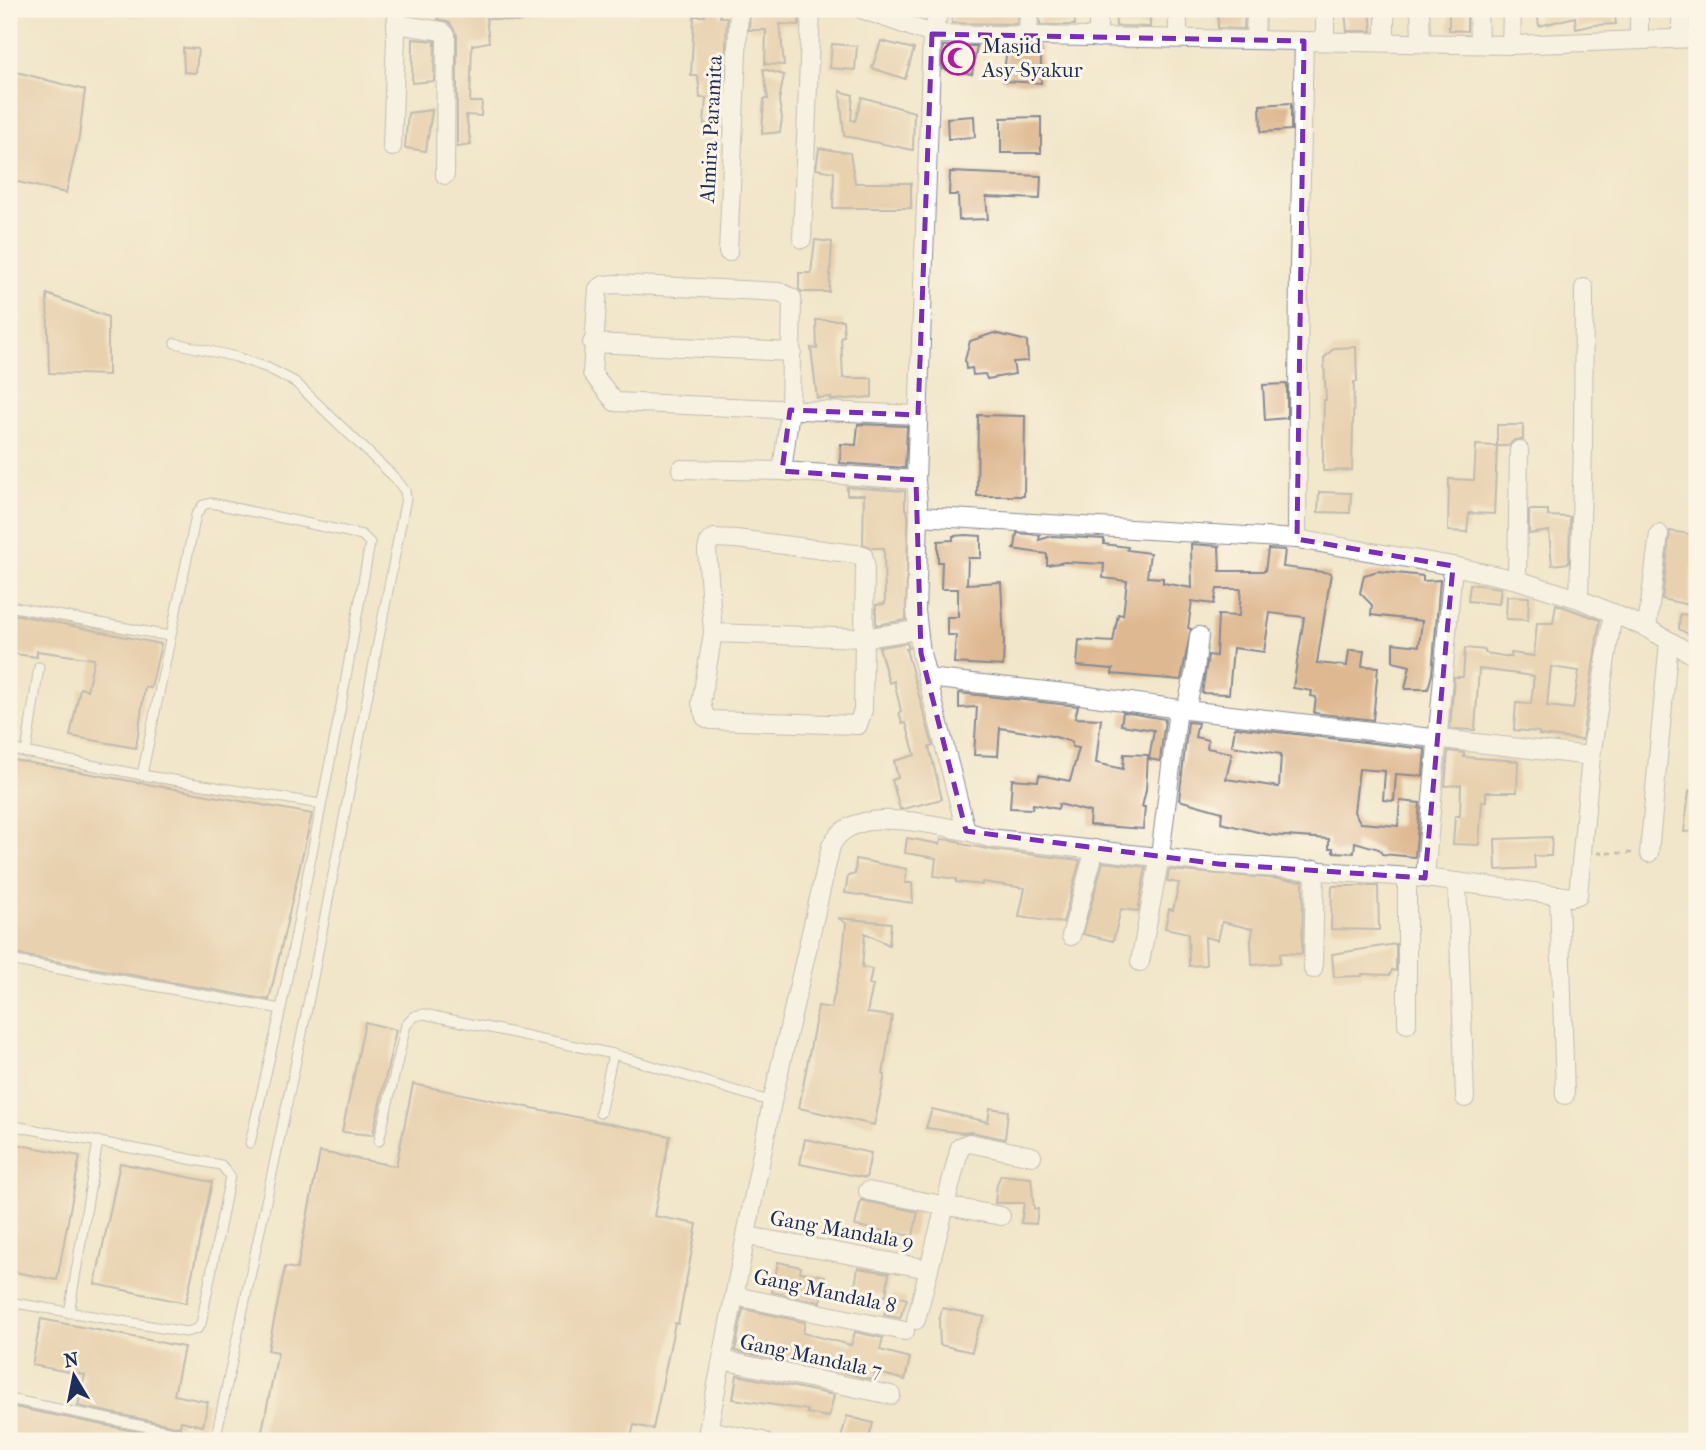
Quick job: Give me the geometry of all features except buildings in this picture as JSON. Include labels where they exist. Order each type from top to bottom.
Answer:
[{"type":"street","name":"Almira Paramita","points":[[728,252],[739,9]]},
{"type":"street","points":[[803,239],[811,9]]},
{"type":"street","points":[[861,9],[932,34],[1511,45],[1689,38],[1681,9]]},
{"type":"street","points":[[940,9],[932,34],[916,480],[919,516],[916,611],[927,678],[966,831]]},
{"type":"street","points":[[1028,36],[1029,9]]},
{"type":"street","points":[[1098,9],[1098,38]]},
{"type":"street","points":[[1178,9],[1178,37]]},
{"type":"street","points":[[1255,40],[1256,9]]},
{"type":"street","points":[[1325,9],[1325,41]]},
{"type":"street","points":[[1385,9],[1385,42]]},
{"type":"street","points":[[1420,9],[1420,42]]},
{"type":"street","points":[[1478,9],[1479,43]]},
{"type":"street","points":[[1511,45],[1512,9]]},
{"type":"street","points":[[1639,9],[1639,39]]},
{"type":"street","points":[[392,147],[397,17],[442,31],[446,35],[445,175]]},
{"type":"street","points":[[1297,539],[1304,41]]},
{"type":"street","points":[[782,471],[790,410],[792,298],[780,292],[604,285],[598,289],[592,343],[592,373],[615,402],[790,410],[918,415]]},
{"type":"street","points":[[1579,599],[1584,288]]},
{"type":"street","points":[[592,343],[792,352]]},
{"type":"street","points":[[1517,580],[1518,450]]},
{"type":"street","points":[[681,468],[782,471],[916,480]]},
{"type":"street","points":[[919,516],[1297,539],[1453,565],[1517,580],[1579,599],[1647,628],[1697,657]]},
{"type":"street","points":[[1647,628],[1659,534]]},
{"type":"street","points":[[714,538],[863,555],[863,710],[860,722],[855,726],[710,720],[705,717],[701,703],[713,633],[706,550],[714,538]]},
{"type":"street","points":[[1408,1024],[1416,878],[1439,737],[1453,565]]},
{"type":"street","points":[[763,1441],[707,1436],[772,1102],[831,846],[841,834],[863,823],[894,819],[966,831],[989,838],[1219,864],[1315,869],[1457,882],[1572,897],[1579,893],[1591,756],[1614,613]]},
{"type":"street","points":[[713,633],[863,638],[918,631]]},
{"type":"street","points":[[1140,962],[1160,856],[1182,709],[1195,670],[1199,636]]},
{"type":"street","points":[[1649,853],[1669,641]]},
{"type":"street","points":[[927,678],[1591,756]]},
{"type":"street","points":[[1071,936],[1095,849]]},
{"type":"street","points":[[1313,969],[1315,869]]},
{"type":"street","points":[[1457,882],[1465,1098]]},
{"type":"street","points":[[1559,895],[1564,1096]]},
{"type":"street","points":[[929,1269],[962,1144],[969,1143],[1032,1156]]},
{"type":"street","points":[[868,1191],[1001,1216]]},
{"type":"street","name":"Gang Mandala 9","points":[[747,1236],[929,1269]]},
{"type":"street","name":"Gang Mandala 8","points":[[735,1296],[910,1325],[929,1269]]},
{"type":"street","name":"Gang Mandala 7","points":[[722,1360],[891,1395]]},
{"type":"lane","points":[[174,343],[236,357],[268,368],[295,382],[396,479],[405,491],[406,498],[305,1019],[215,1441]]},
{"type":"lane","points":[[142,775],[196,515],[203,505],[211,503],[367,537],[370,543],[321,803],[281,1009],[250,1143]]},
{"type":"lane","points":[[9,606],[169,636]]},
{"type":"lane","points":[[26,752],[39,667]]},
{"type":"lane","points":[[9,749],[142,775],[321,803]]},
{"type":"lane","points":[[9,960],[281,1009]]},
{"type":"lane","points":[[379,1141],[406,1025],[415,1016],[424,1014],[613,1054],[772,1102]]},
{"type":"lane","points":[[600,1113],[613,1054]]},
{"type":"lane","points":[[9,1125],[221,1165],[230,1176],[201,1324],[197,1329],[186,1332],[9,1302]]},
{"type":"lane","points":[[69,1313],[98,1141]]},
{"type":"lane","points":[[9,1399],[178,1433],[184,1441]]},
{"type":"path","points":[[1583,853],[1649,853]]},
{"type":"highlighted area","points":[[932,34],[1304,41],[1297,539],[1453,566],[1425,878],[1219,864],[966,831],[921,653],[916,480],[782,471],[790,410],[918,415]]},
{"type":"place","name":"Masjid Asy-Syakur","points":[[958,58]]}]
